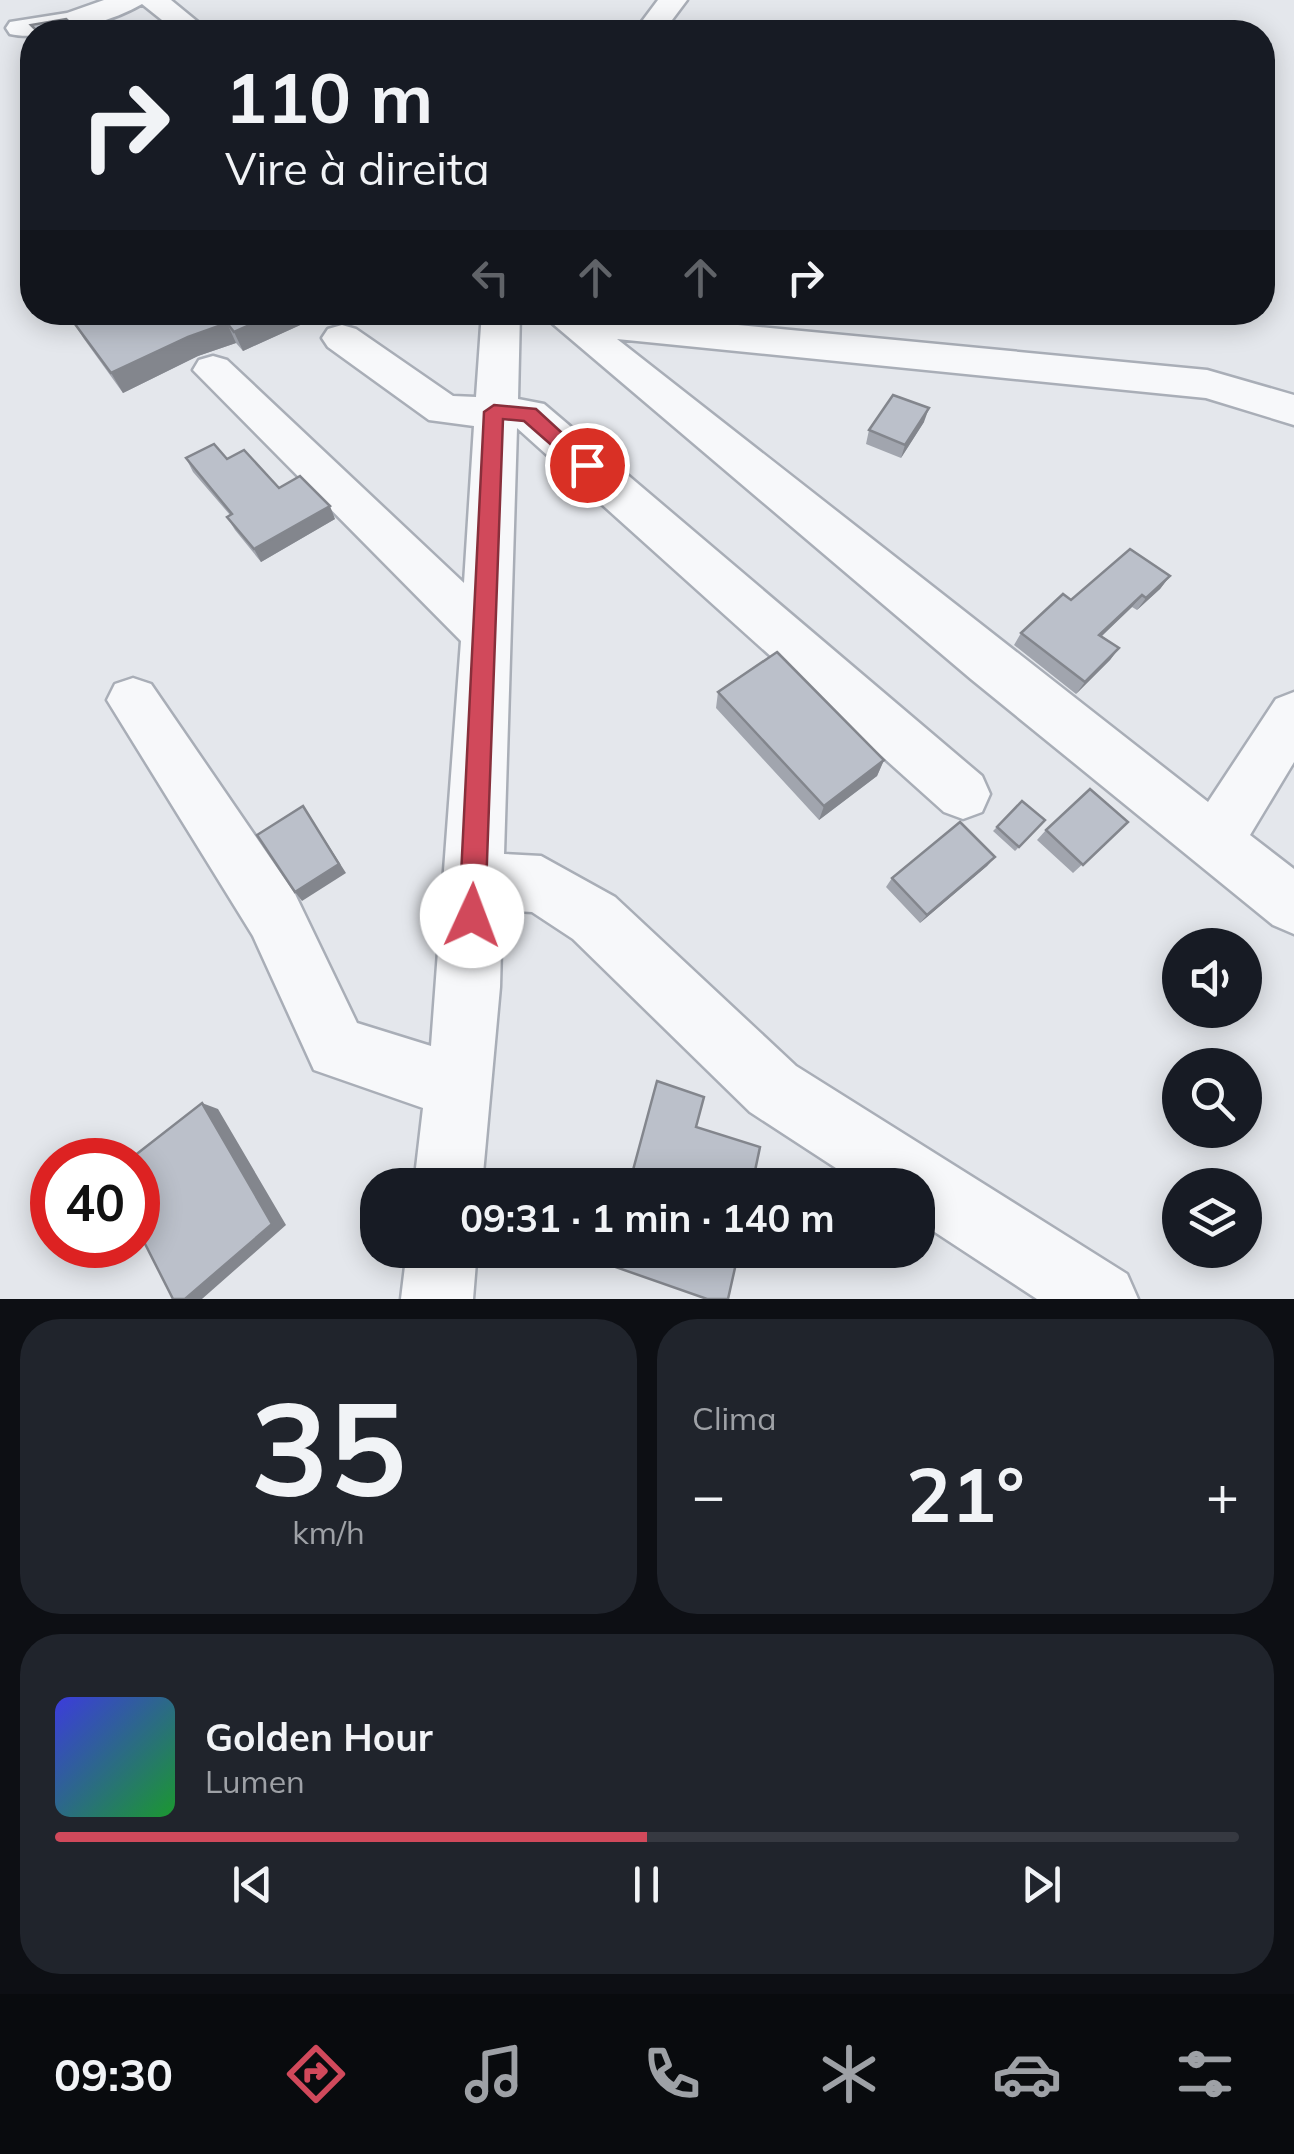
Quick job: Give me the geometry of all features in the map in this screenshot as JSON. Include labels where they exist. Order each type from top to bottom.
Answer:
[{"type":"street","points":[[75,20],[130,0]]},
{"type":"street","points":[[153,0],[180,20]]},
{"type":"street","points":[[657,20],[673,0]]},
{"type":"street","points":[[450,1168],[469,987],[500,325]]},
{"type":"street","points":[[574,325],[974,652],[1294,905]]},
{"type":"street","points":[[641,325],[1207,384],[1294,410]]},
{"type":"street","points":[[342,338],[444,410],[529,414],[963,794]]},
{"type":"street","points":[[213,370],[484,632]]},
{"type":"street","points":[[133,700],[274,915],[336,1048],[458,1087]]},
{"type":"street","points":[[1214,842],[1294,715]]},
{"type":"street","points":[[474,880],[540,884],[594,918],[773,1089],[1102,1299]]},
{"type":"street","points":[[437,1299],[440,1268]]},
{"type":"building","points":[[76,325],[221,325],[188,337],[111,373]]},
{"type":"building","points":[[229,325],[249,325],[234,332]]},
{"type":"building","points":[[893,395],[929,408],[905,445],[869,430]]},
{"type":"building","points":[[214,444],[227,459],[244,450],[279,488],[300,476],[330,506],[254,549],[227,517],[232,514],[186,458]]},
{"type":"building","points":[[1130,549],[1170,576],[1146,598],[1142,595],[1099,635],[1119,648],[1085,682],[1021,633],[1063,594],[1071,600]]},
{"type":"building","points":[[777,652],[884,760],[824,806],[718,692]]},
{"type":"building","points":[[1090,789],[1128,822],[1083,865],[1046,830]]},
{"type":"building","points":[[1022,801],[1045,820],[1019,847],[997,827]]},
{"type":"building","points":[[303,806],[339,864],[295,892],[257,835]]},
{"type":"building","points":[[960,822],[995,857],[927,915],[892,878]]},
{"type":"building","points":[[657,1081],[704,1097],[696,1127],[760,1147],[756,1168],[634,1168]]},
{"type":"building","points":[[202,1103],[272,1224],[185,1299],[173,1299],[157,1268],[157,1138]]},
{"type":"building","points":[[618,1268],[735,1268],[728,1299],[707,1299]]},
{"type":"route","points":[[472,916],[494,412],[529,414],[587,465]]}]
